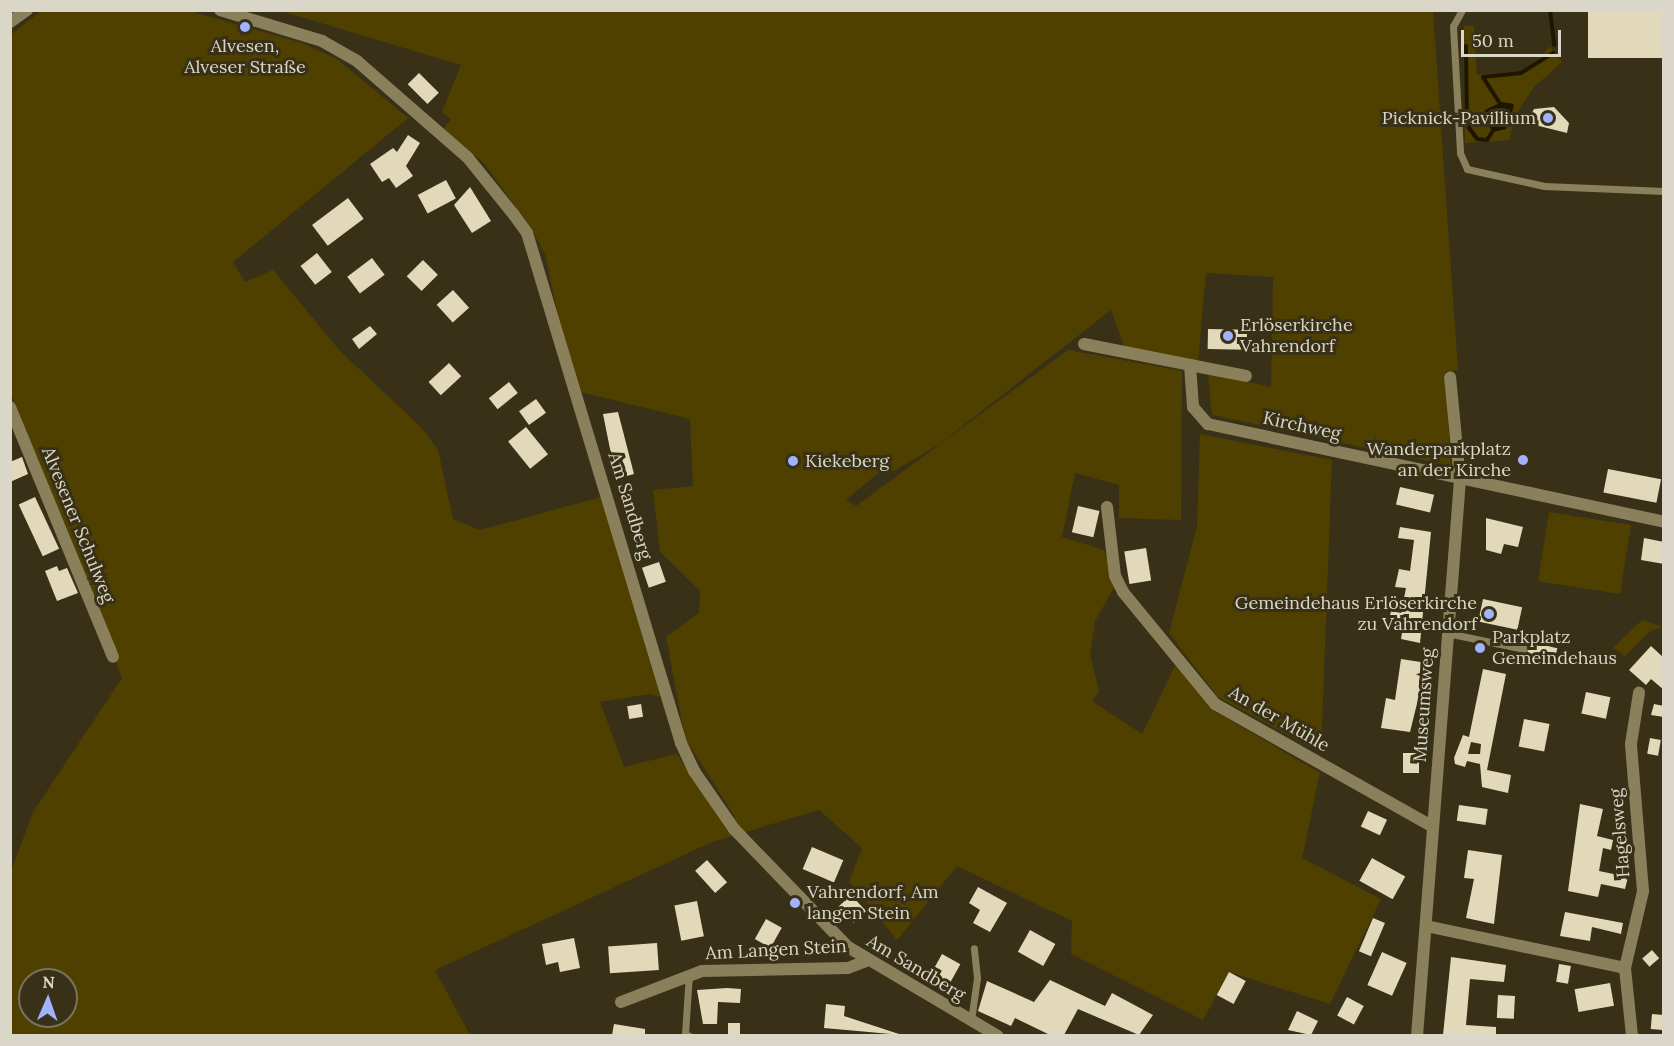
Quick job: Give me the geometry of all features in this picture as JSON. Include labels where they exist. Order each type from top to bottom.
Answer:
[{"type":"street","points":[[10,22],[27,10]]},
{"type":"street","name":"Am Sandberg","points":[[220,10],[322,41],[357,61],[468,158],[527,233],[685,752],[734,829],[866,961],[998,1035]]},
{"type":"street","points":[[1084,344],[1246,376]]},
{"type":"street","name":"Kirchweg","points":[[1190,365],[1193,407],[1208,424],[1460,480],[1664,522]]},
{"type":"street","name":"Museumsweg","points":[[1417,1035],[1460,480],[1450,377]]},
{"type":"street","name":"Alvesener Schulweg","points":[[10,407],[113,657]]},
{"type":"street","name":"An der Mühle","points":[[1107,507],[1115,576],[1123,592],[1215,704],[1433,826]]},
{"type":"street","name":"Hagelsweg","points":[[1632,1035],[1625,968],[1643,891],[1631,744],[1639,693]]},
{"type":"street","points":[[1426,926],[1625,968]]},
{"type":"street","name":"Am Langen Stein","points":[[621,1002],[689,974],[848,968],[866,961]]},
{"type":"lane","points":[[1462,10],[1453,26],[1460,153],[1467,169],[1544,186],[1664,191]]},
{"type":"lane","points":[[1447,633],[1524,649]]},
{"type":"lane","points":[[971,1021],[978,978],[974,948]]},
{"type":"lane","points":[[689,974],[685,1034],[690,1035]]},
{"type":"shaded area","points":[[41,11],[189,11],[302,43],[337,59],[408,118],[233,262],[245,282],[273,270],[340,351],[422,428],[438,450],[453,519],[480,530],[605,496],[665,698],[649,694],[600,702],[624,767],[677,754],[722,822],[735,817],[685,738],[666,637],[699,613],[700,591],[660,552],[653,490],[693,486],[690,419],[581,392],[567,357],[545,254],[532,230],[485,164],[443,129],[451,119],[442,112],[461,65],[281,11],[1433,11],[1458,370],[1445,372],[1451,466],[1212,415],[1208,373],[1271,387],[1273,277],[1206,273],[1198,362],[1126,351],[1111,310],[941,443],[894,471],[878,473],[846,500],[856,506],[1068,350],[1182,371],[1181,520],[1119,518],[1119,485],[1075,473],[1062,537],[1104,550],[1115,586],[1095,621],[1090,655],[1099,691],[1092,701],[1142,734],[1176,664],[1211,709],[1320,773],[1302,858],[1381,899],[1330,1004],[1229,972],[1203,1020],[1071,954],[1072,921],[957,866],[897,940],[849,882],[862,848],[819,810],[712,842],[435,970],[470,1035],[11,1035],[10,874],[33,812],[122,678],[11,393],[11,35]]},
{"type":"shaded area","points":[[1464,25],[1474,26],[1477,75],[1520,71],[1538,63],[1549,46],[1562,62],[1534,87],[1513,119],[1510,140],[1465,143]]},
{"type":"shaded area","points":[[1502,102],[1514,104],[1512,113],[1506,129],[1493,132],[1483,118],[1485,110]]},
{"type":"shaded area","points":[[1200,434],[1332,460],[1321,753],[1218,697],[1169,633],[1197,526]]},
{"type":"shaded area","points":[[1549,512],[1631,525],[1620,594],[1538,581]]},
{"type":"shaded area","points":[[1642,620],[1663,627],[1650,631],[1625,656],[1613,648]]},
{"type":"building","points":[[1588,10],[1664,10],[1664,58],[1588,58]]},
{"type":"building","points":[[419,73],[439,93],[427,104],[408,84]]},
{"type":"building","name":"Picknick-Pavillium","points":[[1554,107],[1569,123],[1567,133],[1527,123],[1534,109]]},
{"type":"building","points":[[408,135],[420,143],[406,166],[413,176],[396,188],[389,178],[382,182],[370,164],[393,148],[397,152]]},
{"type":"building","points":[[446,180],[456,199],[428,214],[418,195]]},
{"type":"building","points":[[470,187],[491,221],[472,233],[454,205]]},
{"type":"building","points":[[348,198],[364,219],[328,246],[312,225]]},
{"type":"building","points":[[317,253],[332,272],[315,285],[300,266]]},
{"type":"building","points":[[372,258],[385,275],[360,293],[347,277]]},
{"type":"building","points":[[423,260],[438,275],[422,291],[407,276]]},
{"type":"building","points":[[453,290],[469,308],[453,323],[437,305]]},
{"type":"building","points":[[370,326],[377,334],[359,349],[352,339]]},
{"type":"building","name":"Erlöserkirche Vahrendorf","points":[[1208,329],[1247,330],[1247,350],[1208,349]]},
{"type":"building","points":[[449,363],[461,376],[441,395],[429,382]]},
{"type":"building","points":[[509,382],[518,393],[498,409],[489,398]]},
{"type":"building","points":[[536,399],[546,413],[529,425],[519,411]]},
{"type":"building","points":[[618,412],[634,474],[616,479],[603,414]]},
{"type":"building","points":[[526,427],[548,454],[530,469],[508,441]]},
{"type":"building","points":[[22,457],[28,474],[10,482],[10,462]]},
{"type":"building","points":[[1608,469],[1661,479],[1656,503],[1603,493]]},
{"type":"building","points":[[1400,487],[1434,495],[1430,512],[1396,505]]},
{"type":"building","points":[[35,497],[59,549],[43,556],[19,505]]},
{"type":"building","points":[[1078,506],[1099,511],[1093,537],[1072,532]]},
{"type":"building","points":[[1486,518],[1523,527],[1518,547],[1504,544],[1501,554],[1486,550]]},
{"type":"building","points":[[1400,527],[1431,532],[1420,643],[1401,639],[1403,627],[1388,625],[1391,611],[1401,613],[1406,588],[1395,587],[1399,569],[1410,571],[1414,540],[1398,538]]},
{"type":"building","points":[[1644,538],[1664,542],[1664,564],[1641,560]]},
{"type":"building","points":[[1146,548],[1151,581],[1129,584],[1124,551]]},
{"type":"building","points":[[659,562],[666,582],[649,588],[642,568]]},
{"type":"building","points":[[57,566],[59,571],[67,568],[78,593],[57,601],[45,571]]},
{"type":"building","points":[[1483,599],[1522,607],[1517,630],[1478,621]]},
{"type":"building","points":[[1530,642],[1557,648],[1554,663],[1527,657]]},
{"type":"building","points":[[1651,646],[1664,658],[1664,690],[1651,679],[1646,685],[1629,670]]},
{"type":"building","points":[[1401,659],[1427,663],[1410,732],[1381,728],[1386,698],[1395,700]]},
{"type":"building","points":[[1483,669],[1506,674],[1487,770],[1511,775],[1508,793],[1482,787],[1480,764],[1467,761],[1465,767],[1455,764],[1454,758],[1463,735],[1469,737]],"holes":[[[1471,742],[1481,744],[1480,754],[1468,754]]]},
{"type":"building","points":[[1586,692],[1610,697],[1606,719],[1581,714]]},
{"type":"building","points":[[641,704],[643,717],[629,719],[627,706]]},
{"type":"building","points":[[1654,704],[1664,706],[1664,717],[1651,715]]},
{"type":"building","points":[[1524,719],[1550,724],[1544,751],[1519,746]]},
{"type":"building","points":[[1650,738],[1661,740],[1658,756],[1647,754]]},
{"type":"building","points":[[1403,753],[1419,753],[1419,773],[1403,773]]},
{"type":"building","points":[[1580,804],[1603,809],[1597,836],[1613,840],[1611,850],[1603,848],[1599,871],[1628,877],[1625,889],[1601,884],[1598,897],[1568,891]]},
{"type":"building","points":[[1459,805],[1488,809],[1485,825],[1457,821]]},
{"type":"building","points":[[1368,811],[1387,820],[1380,835],[1361,826]]},
{"type":"building","points":[[812,847],[843,860],[834,882],[803,869]]},
{"type":"building","points":[[1468,850],[1502,855],[1494,924],[1466,918],[1474,879],[1464,878]]},
{"type":"building","points":[[1372,858],[1405,876],[1393,899],[1359,881]]},
{"type":"building","points":[[707,860],[727,882],[715,893],[695,871]]},
{"type":"building","points":[[978,887],[1007,903],[990,932],[973,923],[980,910],[969,903]]},
{"type":"building","points":[[851,895],[866,911],[854,923],[839,907]]},
{"type":"building","points":[[697,901],[704,936],[681,941],[674,905]]},
{"type":"building","points":[[1565,912],[1623,923],[1621,934],[1592,927],[1590,941],[1560,936]]},
{"type":"building","points":[[1373,918],[1385,923],[1371,956],[1359,951]]},
{"type":"building","points":[[766,919],[782,928],[771,948],[755,939]]},
{"type":"building","points":[[1030,930],[1055,944],[1043,966],[1018,952]]},
{"type":"building","points":[[574,938],[580,968],[560,972],[558,962],[546,965],[542,944]]},
{"type":"building","points":[[657,943],[659,970],[610,973],[608,946]]},
{"type":"building","points":[[1652,950],[1659,958],[1649,967],[1642,959]]},
{"type":"building","points":[[1382,952],[1407,963],[1392,996],[1367,985]]},
{"type":"building","points":[[942,954],[960,964],[949,985],[930,975]]},
{"type":"building","points":[[1451,957],[1506,965],[1504,982],[1470,979],[1466,1025],[1496,1027],[1496,1035],[1443,1035]]},
{"type":"building","points":[[1559,964],[1571,966],[1568,984],[1556,982]]},
{"type":"building","points":[[1229,972],[1246,981],[1234,1004],[1217,995]]},
{"type":"building","points":[[1050,980],[1105,1006],[1112,993],[1153,1015],[1139,1035],[1078,1009],[1064,1035],[1050,1035],[1015,1018],[1011,1026],[978,1011],[987,981],[1034,1002]]},
{"type":"building","points":[[1610,983],[1614,1006],[1579,1012],[1575,989]]},
{"type":"building","points":[[741,989],[740,1003],[718,1002],[717,1024],[703,1024],[697,990]]},
{"type":"building","points":[[1498,995],[1515,996],[1514,1019],[1497,1018]]},
{"type":"building","points":[[1347,997],[1364,1006],[1354,1024],[1337,1016]]},
{"type":"building","points":[[826,1004],[845,1006],[844,1016],[902,1035],[824,1028]]},
{"type":"building","points":[[1297,1011],[1318,1021],[1311,1035],[1288,1030]]},
{"type":"building","points":[[1652,1014],[1664,1015],[1663,1030],[1651,1029]]},
{"type":"building","points":[[728,1023],[740,1023],[740,1035],[728,1035]]},
{"type":"building","points":[[614,1024],[645,1029],[645,1035],[612,1035]]},
{"type":"waterway","points":[[1550,10],[1554,45]]},
{"type":"waterway","points":[[1466,46],[1467,125],[1477,139],[1487,140],[1494,129]]},
{"type":"waterway","points":[[1501,105],[1483,77],[1521,73],[1553,53]]},
{"type":"place","name":"Alvesen, Alveser Straße","points":[[245,27]]},
{"type":"place","name":"Picknick-Pavillium","points":[[1548,118]]},
{"type":"place","name":"Erlöserkirche Vahrendorf","points":[[1228,336]]},
{"type":"place","name":"Wanderparkplatz an der Kirche","points":[[1523,460]]},
{"type":"place","name":"Kiekeberg","points":[[793,461]]},
{"type":"place","name":"Gemeindehaus Erlöserkirche zu Vahrendorf","points":[[1489,614]]},
{"type":"place","name":"Parkplatz Gemeindehaus","points":[[1480,648]]},
{"type":"place","name":"Vahrendorf, Am langen Stein","points":[[795,903]]}]
